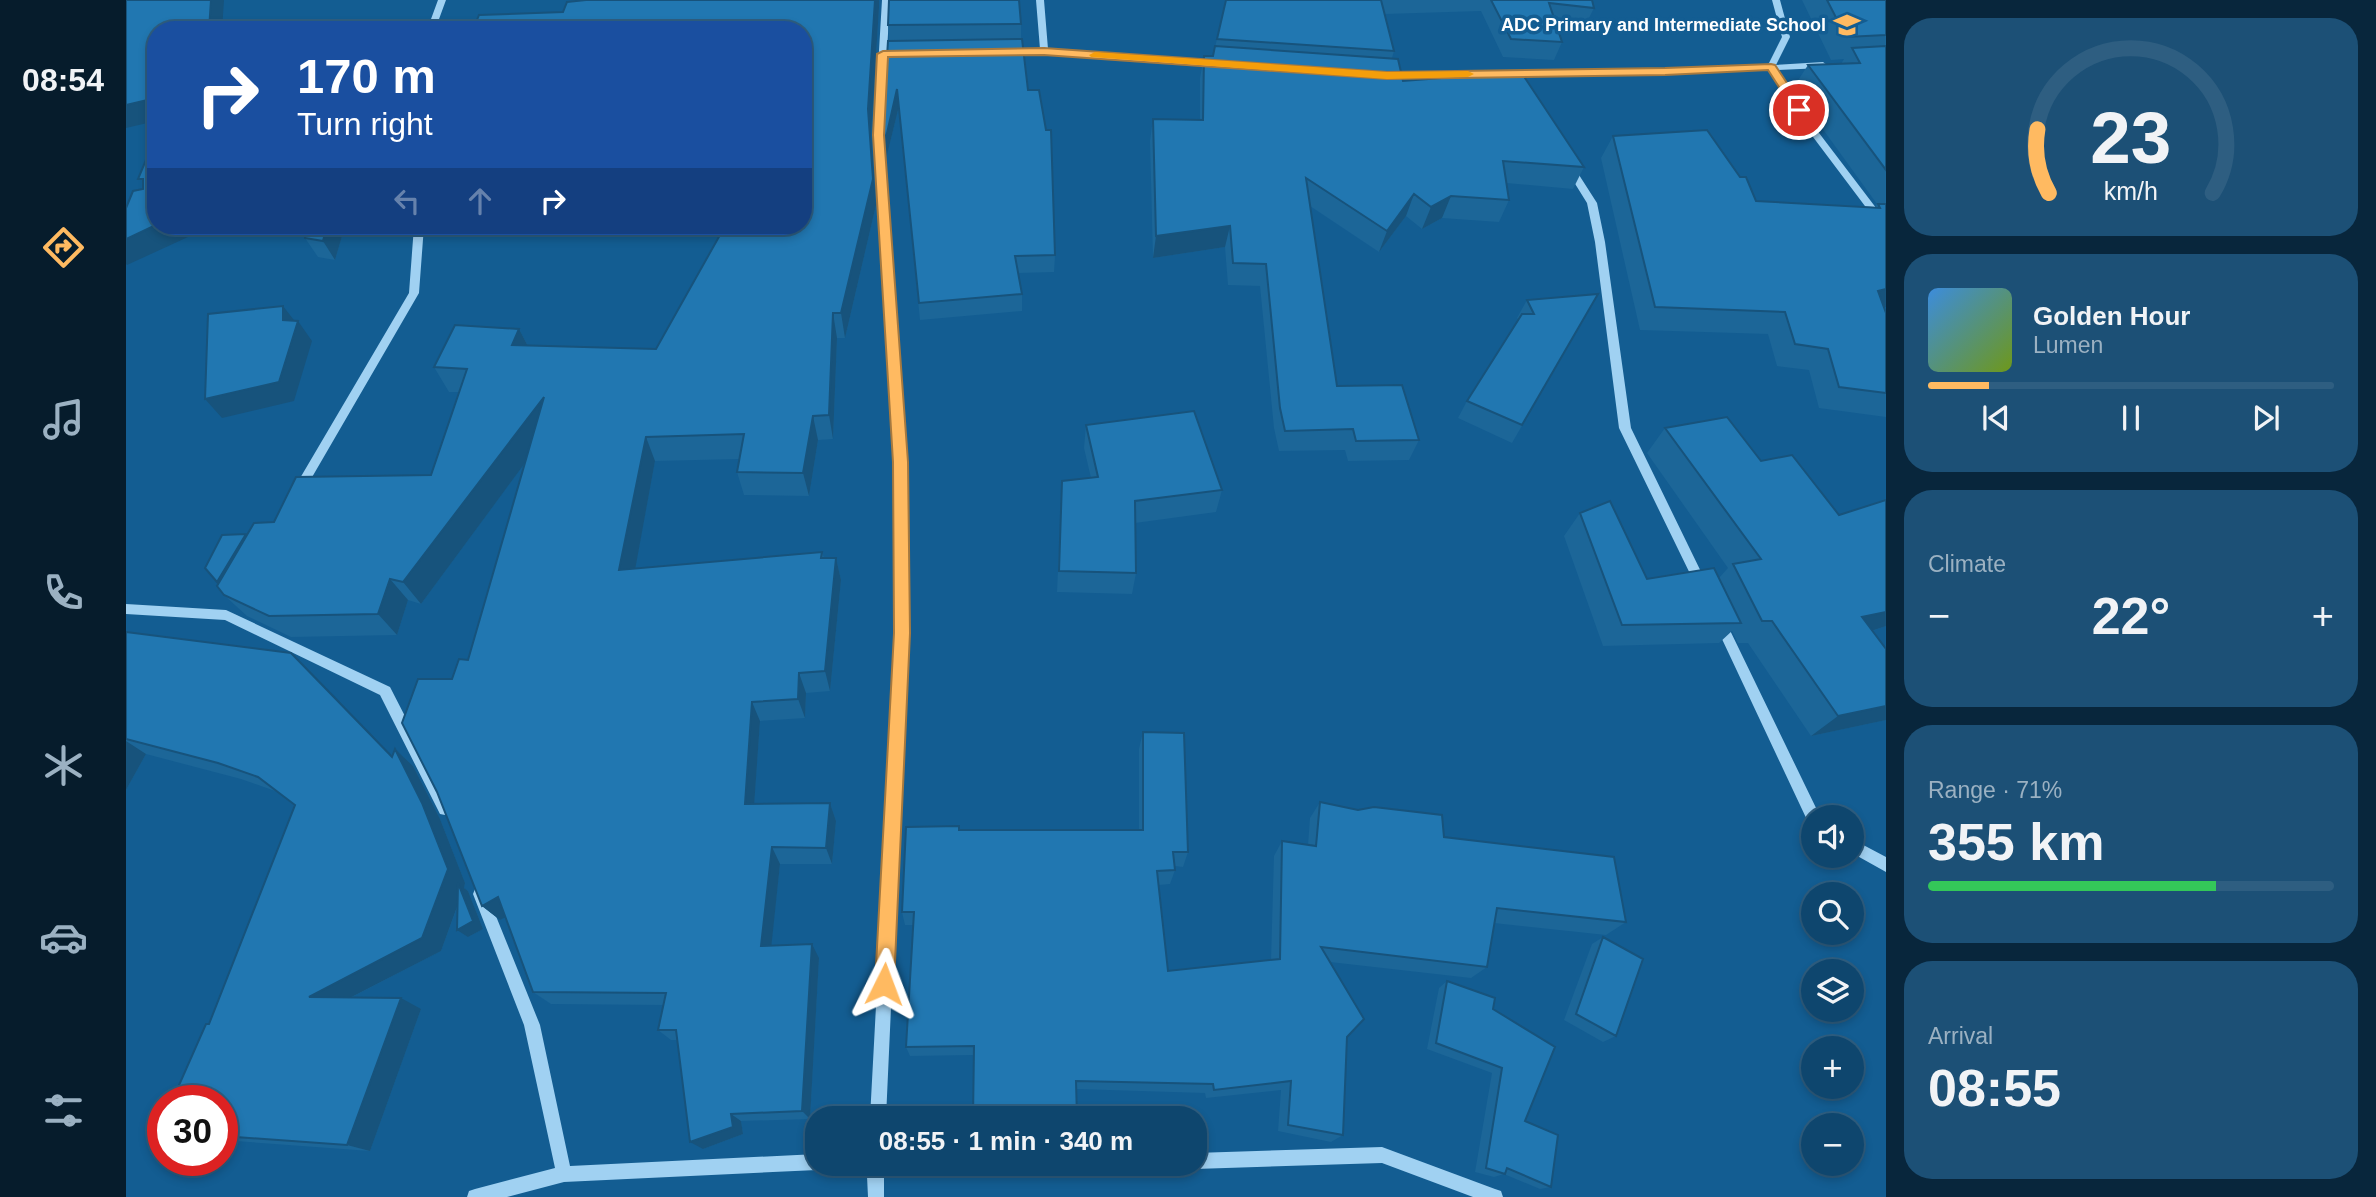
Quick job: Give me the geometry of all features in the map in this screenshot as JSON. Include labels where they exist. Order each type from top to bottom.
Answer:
[{"type":"street","points":[[434,21],[442,0]]},
{"type":"street","points":[[1040,0],[1044,51]]},
{"type":"street","points":[[1771,67],[1786,37],[1776,0]]},
{"type":"street","points":[[872,2],[886,1],[878,135],[901,462],[902,633],[879,1106]]},
{"type":"street","points":[[1004,52],[1044,51],[1222,64]]},
{"type":"street","points":[[883,54],[896,54]]},
{"type":"street","points":[[1373,74],[1513,74],[1827,65]]},
{"type":"street","points":[[1771,67],[1813,131],[1886,229]]},
{"type":"street","points":[[1513,74],[1520,85]]},
{"type":"street","points":[[1563,156],[1591,203],[1600,242],[1625,428],[1706,593]]},
{"type":"street","points":[[296,495],[414,293],[418,235]]},
{"type":"street","points":[[1712,605],[1807,805]]},
{"type":"street","points":[[126,610],[229,608],[385,691],[453,828]]},
{"type":"street","points":[[1864,853],[1886,865]]},
{"type":"street","points":[[473,877],[532,1025],[564,1174]]},
{"type":"street","points":[[1207,1161],[1382,1156],[1495,1197]]},
{"type":"street","points":[[475,1197],[564,1174],[805,1163]]},
{"type":"street","points":[[875,1176],[876,1197]]},
{"type":"building","points":[[126,0],[211,0],[210,21],[147,21],[147,100],[126,105]]},
{"type":"building","points":[[875,0],[868,109],[873,179],[841,313],[833,313],[829,415],[813,416],[803,473],[737,472],[744,434],[646,437],[619,570],[822,552],[821,558],[836,558],[825,671],[799,673],[798,699],[752,702],[745,804],[830,803],[826,848],[772,847],[761,946],[812,944],[802,1111],[731,1114],[733,1127],[690,1142],[676,1030],[658,1030],[666,993],[533,992],[498,897],[482,906],[437,792],[402,723],[418,679],[452,679],[459,659],[468,660],[544,397],[403,582],[390,579],[378,614],[269,616],[224,595],[217,586],[254,523],[274,522],[296,477],[431,475],[467,369],[434,367],[455,325],[519,329],[512,345],[656,349],[720,235],[812,235],[812,21],[477,21],[479,15],[563,12],[567,2]]},
{"type":"building","points":[[889,0],[1019,0],[1021,24],[888,25]]},
{"type":"building","points":[[1226,0],[1381,0],[1394,51],[1217,39]]},
{"type":"building","points":[[1491,0],[1592,0],[1594,8],[1549,3],[1562,42],[1511,39]]},
{"type":"building","points":[[1827,0],[1886,0],[1886,35],[1846,37]]},
{"type":"building","points":[[1022,39],[1028,90],[1039,90],[1046,130],[1051,130],[1055,255],[1015,256],[1022,294],[919,303],[897,89],[885,142],[883,118],[888,41]]},
{"type":"building","points":[[1215,46],[1398,59],[1403,81],[1521,72],[1584,167],[1503,161],[1509,200],[1451,196],[1431,207],[1414,194],[1387,231],[1306,178],[1337,386],[1402,385],[1419,440],[1356,441],[1353,429],[1285,431],[1280,408],[1266,264],[1233,263],[1230,226],[1156,236],[1153,119],[1203,120],[1204,56],[1213,56]]},
{"type":"building","points":[[1886,46],[1886,170],[1808,65],[1860,63],[1852,48]]},
{"type":"building","points":[[1707,130],[1740,177],[1746,177],[1756,201],[1880,208],[1878,204],[1886,204],[1886,289],[1878,291],[1886,313],[1886,393],[1839,387],[1828,349],[1795,344],[1785,312],[1655,307],[1613,136]]},
{"type":"building","points":[[147,158],[147,229],[126,239],[126,208],[133,191],[143,189],[143,179],[138,179]]},
{"type":"building","points":[[305,235],[325,235],[323,241],[305,238]]},
{"type":"building","points":[[1598,294],[1522,425],[1467,401],[1522,314],[1534,314],[1527,300]]},
{"type":"building","points":[[283,306],[283,320],[298,321],[279,382],[205,399],[208,314]]},
{"type":"building","points":[[1194,411],[1222,490],[1135,501],[1136,573],[1059,571],[1062,481],[1098,477],[1086,425]]},
{"type":"building","points":[[1727,417],[1761,461],[1792,455],[1839,515],[1886,500],[1886,612],[1862,617],[1886,649],[1886,706],[1838,716],[1772,621],[1762,621],[1733,564],[1761,559],[1665,428]]},
{"type":"building","points":[[1610,501],[1647,579],[1714,568],[1741,623],[1622,625],[1580,513]]},
{"type":"building","points":[[246,534],[217,582],[205,568],[222,535]]},
{"type":"building","points":[[126,632],[291,653],[392,757],[395,749],[422,803],[448,869],[422,938],[309,997],[401,998],[347,1145],[238,1137],[238,1085],[179,1085],[206,1024],[209,1024],[295,805],[258,777],[218,763],[126,739]]},
{"type":"building","points":[[1143,732],[1184,733],[1188,852],[1173,852],[1175,870],[1157,871],[1168,971],[1280,959],[1282,841],[1316,846],[1320,802],[1358,810],[1374,807],[1442,815],[1444,837],[1614,857],[1626,922],[1497,908],[1487,967],[1321,947],[1364,1019],[1347,1037],[1343,1135],[1288,1125],[1291,1081],[1214,1090],[1213,1084],[1076,1081],[1077,1106],[973,1106],[974,1046],[906,1047],[914,912],[902,912],[906,827],[959,826],[959,830],[1143,830]]},
{"type":"building","points":[[458,883],[473,921],[457,930]]},
{"type":"building","points":[[1603,937],[1643,959],[1616,1036],[1576,1014]]},
{"type":"building","points":[[1447,981],[1495,998],[1493,1009],[1555,1047],[1525,1121],[1558,1135],[1551,1187],[1507,1168],[1505,1174],[1486,1168],[1502,1068],[1436,1043]]},
{"type":"slow traffic","points":[[1095,55],[1387,75],[1468,74]]},
{"type":"place","name":"ADC Primary and Intermediate School","points":[[1847,25]]},
{"type":"route","points":[[884,984],[902,633],[901,462],[878,135],[883,54],[1044,51],[1387,75],[1665,72],[1771,67],[1799,110]]}]
